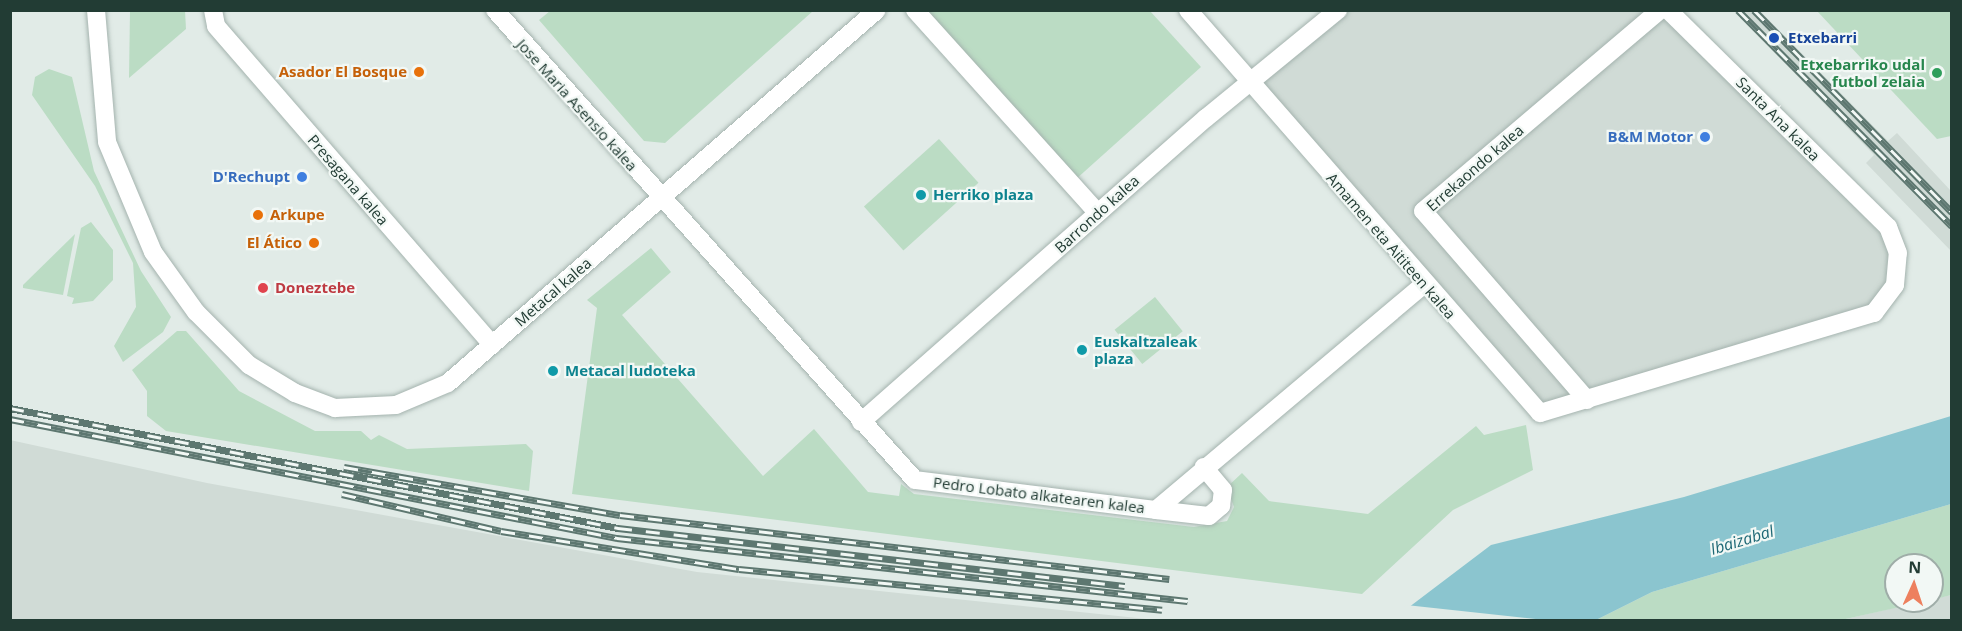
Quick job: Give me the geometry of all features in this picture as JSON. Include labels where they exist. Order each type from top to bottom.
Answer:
[{"type":"street","name":"Metacal kalea","points":[[96,10],[102,119],[120,183],[153,252],[196,312],[265,376],[335,408],[421,398],[448,383],[877,10]]},
{"type":"street","name":"Presagana kalea","points":[[213,10],[216,26],[492,345]]},
{"type":"street","name":"Jose Maria Asensio kalea","points":[[495,10],[660,198]]},
{"type":"street","points":[[915,10],[1007,118],[1098,213]]},
{"type":"street","name":"Barrondo kalea","points":[[861,422],[1249,82],[1338,10]]},
{"type":"street","name":"Errekaondo kalea","points":[[1587,400],[1423,211],[1660,10]]},
{"type":"street","name":"Santa Ana kalea","points":[[1587,400],[1874,314],[1896,285],[1899,267],[1888,227],[1668,10]]},
{"type":"street","name":"Amamen eta Aititeen kalea","points":[[1190,12],[1532,410],[1540,413],[1587,400]]},
{"type":"street","name":"Pedro Lobato alkatearen kalea","points":[[660,198],[915,480],[1156,510],[1204,467],[1424,284]]},
{"type":"street","points":[[1156,510],[1209,516],[1221,506],[1223,490],[1204,467]]},
{"type":"shaded area","points":[[1338,11],[1668,11],[1888,227],[1898,253],[1874,313],[1540,413],[1249,82]]},
{"type":"shaded area","points":[[1734,11],[1760,11],[1888,141],[1897,133],[1951,191],[1951,251],[1866,163],[1874,155]]},
{"type":"shaded area","points":[[10,440],[207,483],[697,572],[1156,620],[11,620]]},
{"type":"shaded area","points":[[1951,595],[1951,619],[1947,620],[1841,620],[1884,610],[1884,613],[1944,613],[1944,597]]},
{"type":"green space","points":[[925,10],[1150,11],[1201,67],[1075,180]]},
{"type":"green space","points":[[130,11],[185,11],[186,29],[129,78]]},
{"type":"green space","points":[[550,11],[813,11],[665,143],[644,141],[539,20]]},
{"type":"green space","points":[[1817,11],[1951,11],[1951,136],[1937,139]]},
{"type":"green space","points":[[49,69],[72,77],[94,171],[141,271],[171,317],[163,332],[123,362],[114,346],[136,307],[133,263],[95,186],[32,95],[35,77]]},
{"type":"green space","points":[[939,139],[978,183],[903,250],[864,207]]},
{"type":"green space","points":[[91,222],[113,250],[113,280],[93,301],[72,304],[74,298],[67,296],[81,228]]},
{"type":"green space","points":[[75,234],[63,295],[23,288],[23,285]]},
{"type":"green space","points":[[651,248],[671,272],[622,315],[763,476],[814,429],[868,492],[899,496],[901,484],[914,494],[1194,527],[1227,521],[1234,507],[1227,487],[1242,473],[1269,501],[1368,514],[1476,426],[1484,435],[1526,425],[1533,470],[1453,510],[1362,594],[572,494],[597,308],[587,300]]},
{"type":"green space","points":[[1155,297],[1183,331],[1142,364],[1115,330]]},
{"type":"green space","points":[[177,331],[186,331],[239,391],[315,431],[361,431],[371,440],[379,435],[407,449],[526,444],[533,451],[529,491],[166,431],[147,416],[147,391],[132,370]]},
{"type":"green space","points":[[1951,504],[1951,595],[1944,597],[1944,553],[1884,553],[1884,610],[1841,620],[1596,620],[1652,592]]},
{"type":"water","name":"Ibaizabal","points":[[1951,416],[1951,504],[1652,592],[1596,620],[1392,620],[1491,545],[1684,497]]},
{"type":"pier","points":[[1406,605],[1545,620],[1389,620]]},
{"type":"railway","points":[[1738,10],[1952,226]]},
{"type":"railway","points":[[1754,10],[1952,212]]},
{"type":"railway","points":[[10,408],[618,528],[1125,586]]},
{"type":"railway","points":[[10,419],[617,538],[1188,601]]},
{"type":"railway","points":[[344,467],[620,515],[1169,579]]},
{"type":"railway","points":[[342,494],[501,531],[739,569],[1162,610]]},
{"type":"place","name":"Etxebarri","points":[[1774,38]]},
{"type":"place","name":"Asador El Bosque","points":[[419,72]]},
{"type":"place","name":"Etxebarriko udal futbol zelaia","points":[[1937,73]]},
{"type":"place","name":"B&M Motor","points":[[1705,137]]},
{"type":"place","name":"D'Rechupt","points":[[302,177]]},
{"type":"place","name":"Herriko plaza","points":[[921,195]]},
{"type":"place","name":"Arkupe","points":[[258,215]]},
{"type":"place","name":"El Ático","points":[[314,243]]},
{"type":"place","name":"Doneztebe","points":[[263,288]]},
{"type":"place","name":"Euskaltzaleak plaza","points":[[1082,350]]},
{"type":"place","name":"Metacal ludoteka","points":[[553,371]]}]
